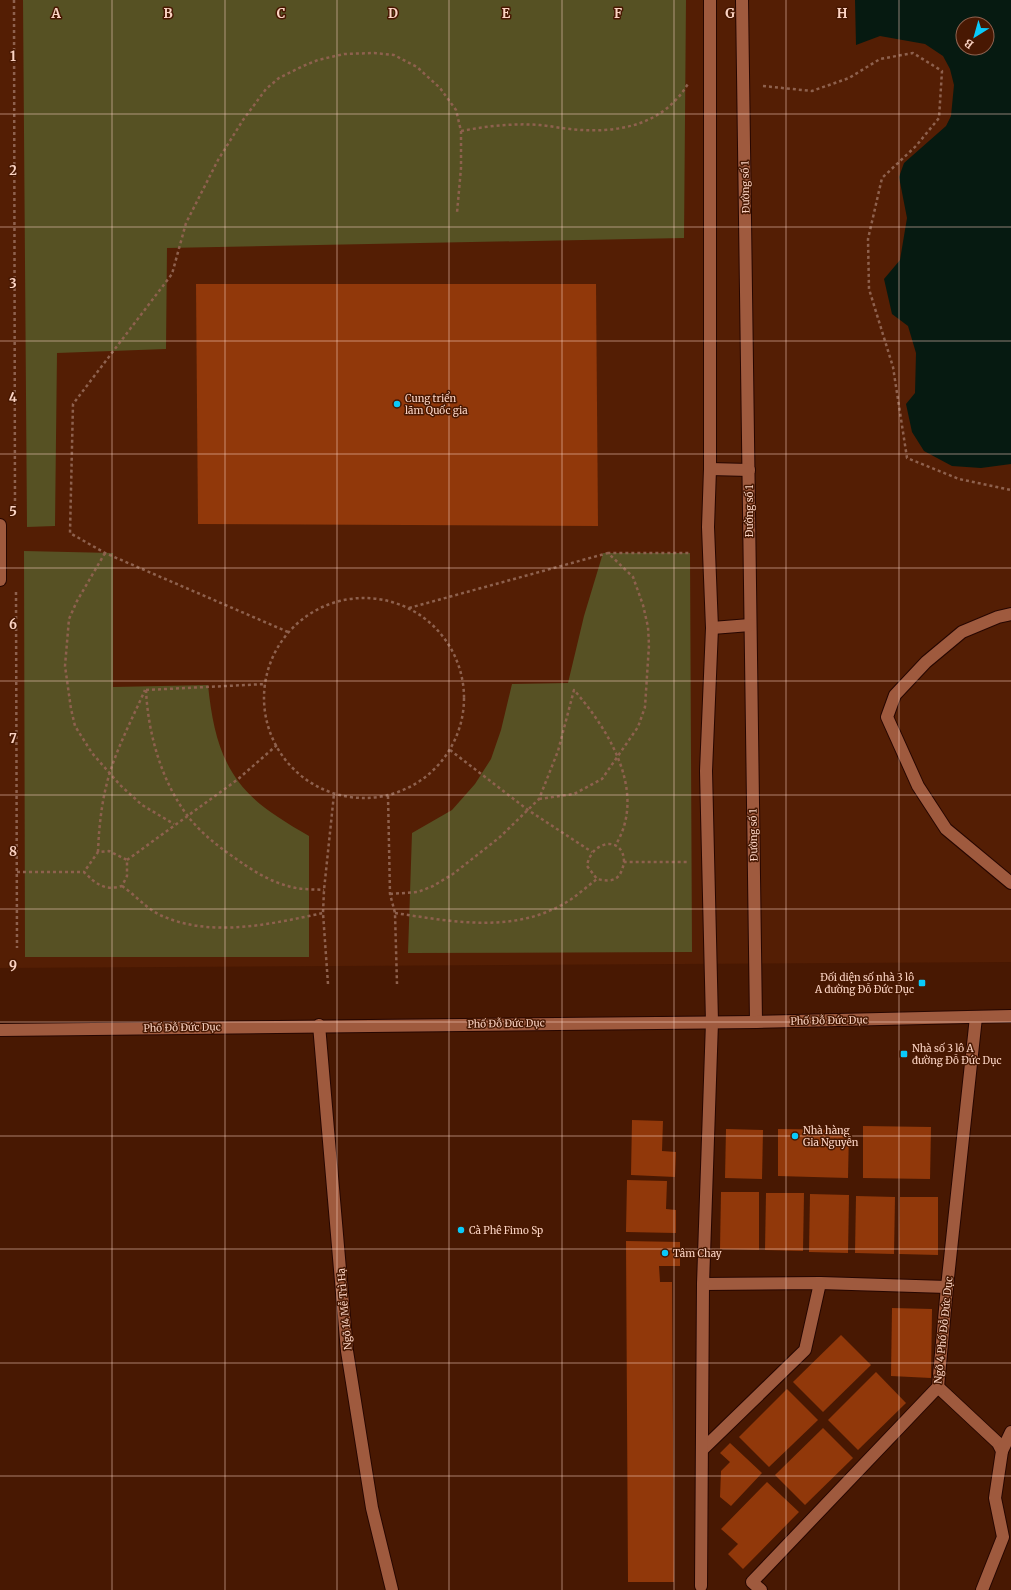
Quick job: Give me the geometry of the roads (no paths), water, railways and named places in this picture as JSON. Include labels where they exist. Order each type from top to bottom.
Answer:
[{"type":"street","points":[[701,1586],[703,1284],[712,1022],[706,771],[712,628],[708,526],[710,469],[710,0]]},
{"type":"street","name":"Đường số 1","points":[[742,0],[756,1022]]},
{"type":"street","points":[[710,469],[749,470]]},
{"type":"street","points":[[0,525],[0,580]]},
{"type":"street","points":[[1011,614],[998,617],[962,632],[926,662],[895,695],[887,717],[918,786],[946,829],[1011,883]]},
{"type":"street","points":[[998,617],[1011,622]]},
{"type":"street","points":[[712,628],[750,625]]},
{"type":"street","name":"Phố Đỗ Đức Dục","points":[[0,1030],[319,1025],[756,1022],[1011,1016]]},
{"type":"street","name":"Ngõ 4 Phố Đỗ Đức Dục","points":[[761,1590],[752,1582],[938,1387],[947,1286],[976,1017]]},
{"type":"street","name":"Ngõ 14 Mễ Trì Hạ","points":[[319,1025],[348,1351],[372,1508],[392,1590]]},
{"type":"street","points":[[703,1284],[820,1283],[947,1286]]},
{"type":"street","points":[[702,1450],[805,1350],[820,1283]]},
{"type":"street","points":[[938,1387],[998,1443],[1002,1451]]},
{"type":"street","points":[[982,1590],[1003,1537],[995,1498],[1002,1451],[1011,1432]]},
{"type":"place","name":"Cung triển lãm Quốc gia","points":[[397,404]]},
{"type":"place","name":"Đối diện số nhà 3 lô A đường Đỗ Đức Dục","points":[[922,983]]},
{"type":"place","name":"Nhà số 3 lô A đường Đỗ Đức Dục","points":[[904,1054]]},
{"type":"place","name":"Nhà hàng Gia Nguyễn","points":[[795,1136]]},
{"type":"place","name":"Cà Phê Fimo Sp","points":[[461,1230]]},
{"type":"place","name":"Tâm Chay","points":[[665,1253]]}]
